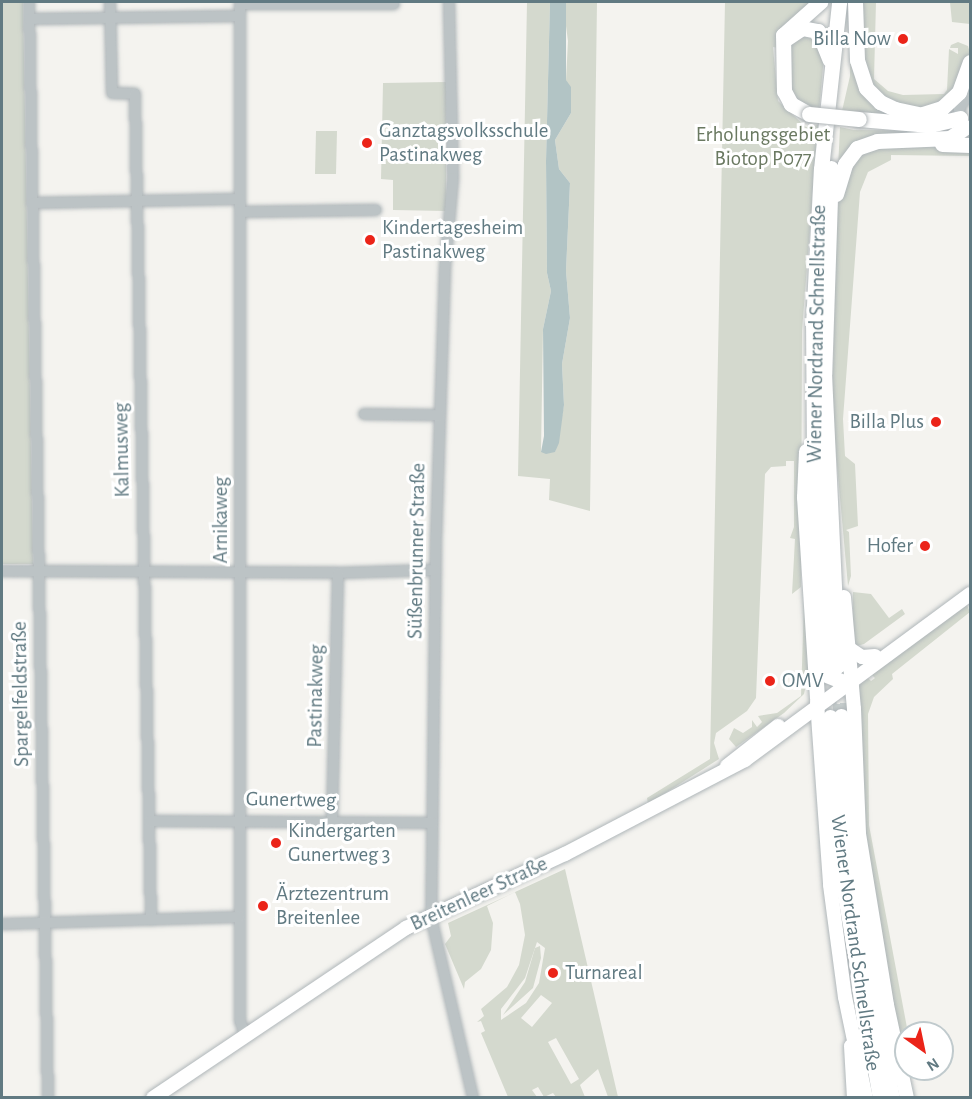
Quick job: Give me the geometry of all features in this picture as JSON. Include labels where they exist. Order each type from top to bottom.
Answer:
[{"type":"highway","points":[[820,2],[789,27],[782,45],[784,90],[791,104],[809,114],[859,120],[964,121]]},
{"type":"highway","name":"Wiener Nordrand Schnellstraße","points":[[836,672],[813,407],[817,217],[839,2]]},
{"type":"highway","name":"Wiener Nordrand Schnellstraße","points":[[836,672],[824,434],[828,222],[848,2]]},
{"type":"highway","points":[[855,2],[857,60],[866,88],[895,109],[925,119],[930,125],[964,121]]},
{"type":"highway","points":[[782,45],[793,31],[810,28],[823,38],[832,64]]},
{"type":"highway","points":[[925,119],[942,108],[959,92],[970,62]]},
{"type":"highway","points":[[934,141],[950,138],[964,121]]},
{"type":"highway","points":[[828,222],[834,215],[845,164],[856,148],[877,141],[934,141],[970,145]]},
{"type":"highway","points":[[824,434],[831,448],[837,496],[844,597]]},
{"type":"highway","points":[[827,708],[836,672]]},
{"type":"highway","name":"Wiener Nordrand Schnellstraße","points":[[827,708],[844,894],[880,1098]]},
{"type":"highway","name":"Wiener Nordrand Schnellstraße","points":[[827,708],[855,892],[891,1098]]},
{"type":"main road","name":"Breitenleer Straße","points":[[836,672],[875,656],[970,583]]},
{"type":"main road","name":"Breitenleer Straße","points":[[153,1098],[246,1037],[362,955],[431,916],[649,812],[726,768],[746,760],[792,728],[827,708],[836,672],[970,594]]},
{"type":"main road","points":[[844,597],[847,647],[836,672],[856,750],[859,834],[887,1005],[907,1098]]},
{"type":"main road","points":[[847,647],[862,657],[875,656]]},
{"type":"main road","name":"Breitenleer Straße","points":[[726,768],[736,755],[827,708]]},
{"type":"main road","points":[[856,750],[846,712],[827,708],[821,739],[827,859],[852,1032],[867,1098]]},
{"type":"main road","points":[[792,728],[809,730],[821,739]]},
{"type":"main road","points":[[852,1032],[850,1065],[854,1098]]},
{"type":"street","name":"Spargelfeldstraße","points":[[29,2],[48,1098]]},
{"type":"street","name":"Kalmusweg","points":[[110,2],[112,93],[135,93],[151,920]]},
{"type":"street","name":"Süßenbrunner Straße","points":[[449,2],[453,178],[445,268],[435,570],[431,916],[473,1098]]},
{"type":"street","points":[[240,3],[394,4]]},
{"type":"street","name":"Arnikaweg","points":[[240,3],[240,1021],[246,1037]]},
{"type":"street","points":[[29,19],[240,16]]},
{"type":"street","points":[[964,121],[970,93]]},
{"type":"street","points":[[33,203],[137,203],[240,199]]},
{"type":"street","points":[[240,212],[376,210]]},
{"type":"street","points":[[364,414],[440,415]]},
{"type":"street","points":[[2,571],[240,570],[338,573],[435,570]]},
{"type":"street","name":"Pastinakweg","points":[[332,820],[338,573]]},
{"type":"street","name":"Gunertweg","points":[[149,821],[241,819],[432,823]]},
{"type":"street","points":[[2,924],[240,917]]},
{"type":"green space","points":[[2,2],[23,2],[33,564],[2,564]]},
{"type":"green space","points":[[527,2],[550,2],[546,161],[547,273],[551,291],[543,329],[541,451],[555,452],[564,405],[562,364],[570,318],[566,271],[570,183],[559,169],[555,140],[571,113],[566,80],[568,41],[564,11],[566,2],[597,2],[590,511],[549,500],[550,479],[518,476]]},
{"type":"green space","name":"Erholungsgebiet Biotop P077","points":[[725,2],[816,2],[778,48],[773,47],[778,101],[806,127],[818,125],[802,331],[801,587],[792,594],[795,539],[790,538],[794,527],[794,461],[786,461],[786,466],[771,467],[765,474],[756,698],[747,711],[716,733],[714,743],[719,759],[648,804],[647,798],[710,759]]},
{"type":"green space","points":[[857,2],[876,2],[874,79],[888,91],[903,95],[944,94],[947,90],[949,49],[958,54],[958,48],[950,48],[951,45],[958,42],[968,46],[970,53],[963,79],[936,108],[900,107],[868,86]]},
{"type":"green space","points":[[950,2],[970,2],[970,24],[952,22]]},
{"type":"green space","points":[[850,31],[856,69],[902,116],[842,111],[850,76]]},
{"type":"green space","points":[[809,32],[824,56],[819,111],[804,107],[790,93],[790,39]]},
{"type":"green space","points":[[446,82],[446,211],[393,210],[393,180],[381,179],[383,83]]},
{"type":"green space","points":[[840,127],[854,130],[950,131],[880,138],[838,169]]},
{"type":"green space","points":[[316,131],[337,131],[336,174],[315,174]]},
{"type":"green space","points":[[866,146],[956,146],[970,151],[969,156],[891,155],[891,160],[868,172],[860,192],[843,419],[845,456],[855,464],[858,526],[846,530],[849,532],[851,576],[848,586],[832,409],[837,212],[842,180]]},
{"type":"green space","points":[[853,592],[871,594],[889,618],[902,609],[905,614],[864,644],[853,647]]},
{"type":"green space","points":[[804,602],[810,685],[806,685],[804,694],[784,713],[736,747],[729,739],[734,728],[743,733],[752,727],[752,720],[757,727],[762,722],[758,716],[777,713],[801,696]]},
{"type":"green space","points":[[967,605],[970,612],[892,674],[893,679],[874,697],[868,714],[869,825],[906,1021],[896,1021],[891,1001],[864,835],[857,693],[860,684],[868,678],[871,681],[875,678],[872,675]]},
{"type":"green space","points":[[565,869],[618,1097],[608,1097],[598,1069],[580,1085],[585,1097],[556,1097],[553,1093],[544,1097],[538,1087],[532,1090],[537,1097],[508,1097],[481,1033],[485,1031],[481,1021],[477,1022],[484,1016],[481,1009],[507,987],[519,965],[525,935],[520,904],[515,892]],"holes":[[[537,942],[545,948],[539,983],[526,1003],[501,1020],[501,1009],[525,978]],[[541,995],[552,1003],[532,1027],[521,1018]],[[556,1038],[579,1079],[571,1084],[548,1042]]]},
{"type":"green space","points":[[513,893],[487,906],[493,923],[491,950],[481,969],[465,982],[464,989],[445,944],[451,936],[448,923]]},
{"type":"green space","points":[[540,946],[541,958],[533,988],[503,1015],[525,982],[535,948]]},
{"type":"shaded area","points":[[550,2],[566,2],[566,80],[571,87],[571,113],[555,140],[559,169],[570,183],[566,271],[570,318],[562,364],[564,405],[559,443],[555,452],[546,454],[541,452],[544,436],[543,329],[551,291],[547,273],[546,161]]},
{"type":"tunnel","points":[[827,667],[830,717]]},
{"type":"tunnel","points":[[839,680],[841,716]]},
{"type":"place","name":"Billa Now","points":[[903,39]]},
{"type":"place","name":"Ganztagsvolksschule Pastinakweg","points":[[367,143]]},
{"type":"place","name":"Kindertagesheim Pastinakweg","points":[[370,240]]},
{"type":"place","name":"Billa Plus","points":[[936,422]]},
{"type":"place","name":"Hofer","points":[[925,546]]},
{"type":"place","name":"OMV","points":[[770,681]]},
{"type":"place","name":"Kindergarten Gunertweg 3","points":[[276,843]]},
{"type":"place","name":"Ärztezentrum Breitenlee","points":[[263,906]]},
{"type":"place","name":"Turnareal","points":[[553,973]]}]
